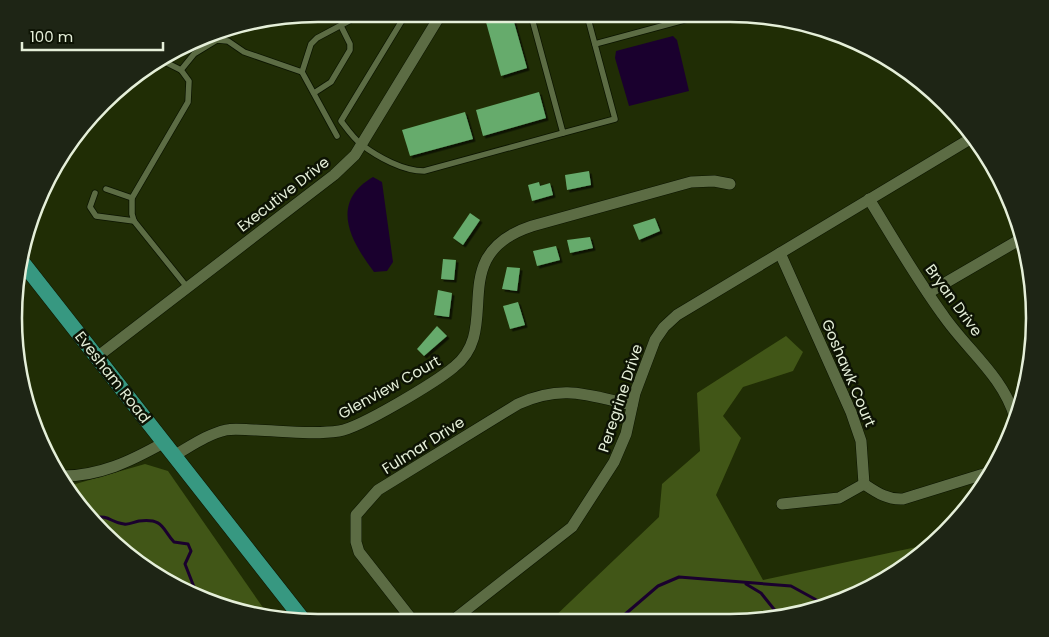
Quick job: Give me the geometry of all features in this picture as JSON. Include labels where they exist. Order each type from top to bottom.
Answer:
[{"type":"main road","name":"Evesham Road","points":[[27,268],[165,442],[298,614]]},
{"type":"street","name":"Executive Drive","points":[[97,357],[334,174],[355,155],[437,22]]},
{"type":"street","name":"Peregrine Drive","points":[[461,614],[572,527],[614,462],[626,434],[632,405],[655,340],[664,327],[677,315],[967,140]]},
{"type":"street","name":"Glenview Court","points":[[175,455],[209,436],[228,430],[326,432],[352,428],[435,381],[462,361],[473,340],[479,280],[483,267],[496,244],[507,236],[532,226],[691,182],[714,181],[730,184]]},
{"type":"street","name":"Bryan Drive","points":[[869,199],[928,293],[962,341],[990,370],[1012,410]]},
{"type":"street","points":[[928,293],[1016,242]]},
{"type":"street","name":"Goshawk Court","points":[[780,252],[851,412],[861,441],[864,484]]},
{"type":"street","name":"Fulmar Drive","points":[[408,614],[359,552],[356,542],[356,515],[378,490],[518,404],[533,397],[550,392],[572,392],[632,405]]},
{"type":"street","points":[[68,475],[90,474],[119,466],[165,442]]},
{"type":"street","points":[[782,504],[839,498],[864,484],[879,494],[894,499],[902,499],[982,476]]},
{"type":"lane","points":[[302,72],[311,44],[317,38],[348,22]]},
{"type":"lane","points":[[401,22],[341,121],[361,145],[399,166],[414,171],[424,171],[615,119],[589,22]]},
{"type":"lane","points":[[533,22],[563,133]]},
{"type":"lane","points":[[595,44],[677,22]]},
{"type":"lane","points":[[314,93],[331,82],[350,50],[350,44],[341,26]]},
{"type":"lane","points":[[218,40],[228,42],[244,52],[302,72],[337,136]]},
{"type":"lane","points":[[182,70],[194,54],[215,41]]},
{"type":"lane","points":[[168,64],[182,70],[189,81],[188,102],[132,198],[134,221],[187,287]]},
{"type":"lane","points":[[106,189],[132,198]]},
{"type":"lane","points":[[95,193],[90,207],[96,216],[134,221]]},
{"type":"green space","points":[[786,336],[803,352],[793,371],[743,387],[723,416],[741,438],[716,495],[763,580],[919,546],[895,565],[861,584],[826,599],[788,609],[750,614],[557,614],[659,517],[662,484],[700,451],[697,393]]},
{"type":"green space","points":[[145,464],[168,471],[264,609],[223,599],[205,592],[154,565],[109,528],[73,485]]},
{"type":"shaded area","points":[[673,36],[677,40],[689,91],[629,106],[615,58],[616,51]]},
{"type":"shaded area","points":[[373,177],[382,182],[393,262],[387,271],[374,272],[357,247],[348,222],[348,209],[352,198],[360,187]]},
{"type":"building","points":[[486,22],[514,22],[527,68],[501,76]]},
{"type":"building","points":[[539,92],[546,118],[483,136],[476,110]]},
{"type":"building","points":[[465,112],[473,139],[410,156],[402,130]]},
{"type":"building","points":[[589,171],[591,185],[567,190],[565,175]]},
{"type":"building","points":[[539,182],[540,186],[550,183],[553,195],[532,201],[528,185]]},
{"type":"building","points":[[470,213],[480,220],[463,245],[453,238]]},
{"type":"building","points":[[655,218],[660,231],[639,240],[633,225]]},
{"type":"building","points":[[590,237],[593,248],[570,253],[567,240]]},
{"type":"building","points":[[556,246],[560,260],[537,266],[533,251]]},
{"type":"building","points":[[443,259],[456,260],[454,280],[441,279]]},
{"type":"building","points":[[507,267],[520,268],[517,291],[502,289]]},
{"type":"building","points":[[438,290],[452,293],[449,317],[434,315]]},
{"type":"building","points":[[518,302],[525,325],[510,329],[503,306]]},
{"type":"building","points":[[437,326],[447,336],[424,356],[417,349]]},
{"type":"waterway","points":[[99,517],[126,524],[139,521],[153,521],[161,525],[174,542],[188,544],[191,551],[185,564],[194,587]]},
{"type":"waterway","points":[[625,614],[658,586],[679,577],[791,586],[818,601]]},
{"type":"waterway","points":[[746,584],[761,593],[775,611]]}]
